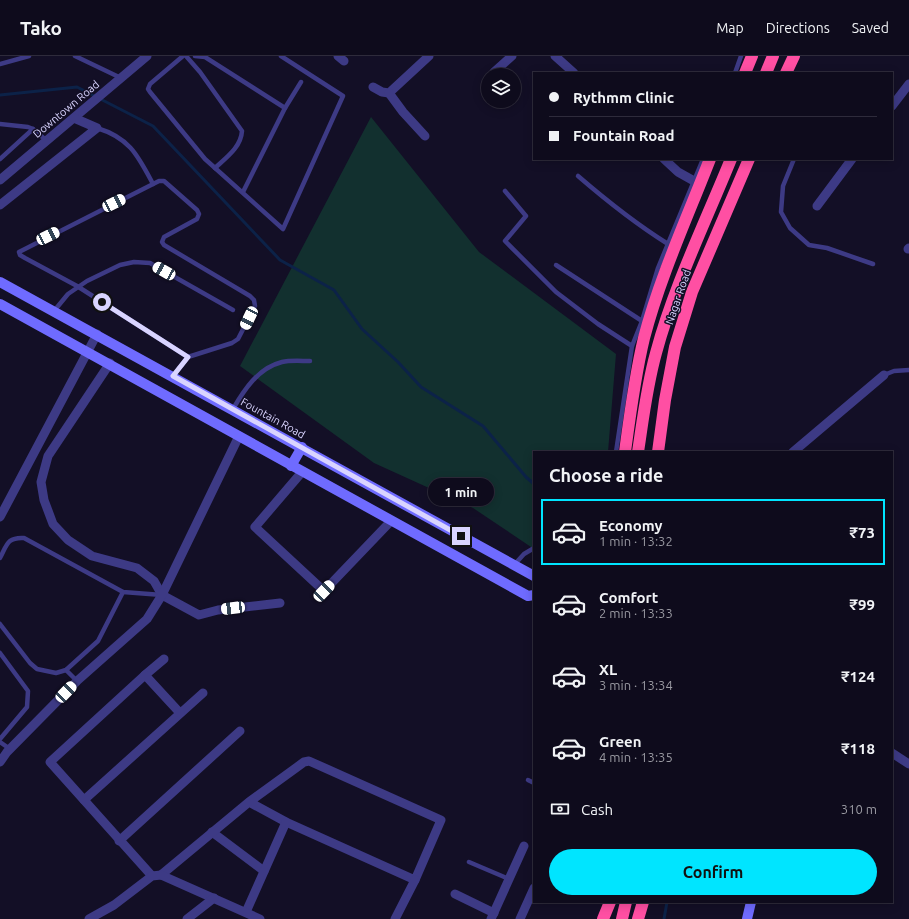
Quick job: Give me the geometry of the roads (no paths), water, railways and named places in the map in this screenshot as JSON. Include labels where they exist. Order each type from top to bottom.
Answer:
[{"type":"highway","points":[[745,72],[752,56]]},
{"type":"highway","points":[[766,72],[773,56]]},
{"type":"highway","points":[[786,72],[794,56]]},
{"type":"highway","name":"Nagar Road","points":[[625,451],[633,395],[646,332],[661,282],[710,160]]},
{"type":"highway","points":[[638,451],[645,401],[656,353],[668,315],[731,160]]},
{"type":"highway","name":"Nagar Road","points":[[658,451],[665,400],[675,346],[692,292],[749,160]]},
{"type":"highway","points":[[603,919],[610,903]]},
{"type":"highway","points":[[622,919],[626,903]]},
{"type":"highway","points":[[638,919],[643,903]]},
{"type":"street","name":"Downtown Road","points":[[0,180],[147,56]]},
{"type":"street","points":[[389,93],[429,56]]},
{"type":"street","points":[[498,68],[512,56]]},
{"type":"street","points":[[556,56],[573,72]]},
{"type":"street","points":[[893,105],[909,84]]},
{"type":"street","points":[[373,87],[382,92],[389,93],[403,112],[426,136]]},
{"type":"street","points":[[0,205],[97,128],[74,118]]},
{"type":"street","points":[[665,160],[678,172],[694,181]]},
{"type":"street","points":[[817,206],[851,160]]},
{"type":"street","name":"Fountain Road","points":[[0,282],[533,575]]},
{"type":"street","points":[[0,304],[88,351],[291,466],[528,596],[533,595]]},
{"type":"street","points":[[0,517],[96,334]]},
{"type":"street","points":[[110,364],[48,456],[41,482],[44,500],[53,524],[68,540],[92,556],[137,568],[154,581],[162,595],[199,615],[218,610],[280,603]]},
{"type":"street","points":[[794,451],[884,375]]},
{"type":"street","points":[[0,762],[10,749],[77,681],[147,619],[162,595],[239,436]]},
{"type":"street","points":[[291,466],[302,448]]},
{"type":"street","points":[[302,472],[255,527],[324,591],[391,521]]},
{"type":"street","points":[[164,659],[50,762],[119,841],[157,876],[214,898],[252,916],[264,871],[286,822]]},
{"type":"street","points":[[145,676],[180,712]]},
{"type":"street","points":[[84,800],[180,712],[203,693]]},
{"type":"street","points":[[119,841],[240,731]]},
{"type":"street","points":[[893,754],[909,764]]},
{"type":"street","points":[[89,919],[114,905],[157,876],[249,802],[300,764],[309,761],[440,820],[415,880],[395,919]]},
{"type":"street","points":[[249,802],[286,822],[415,880]]},
{"type":"street","points":[[212,832],[264,871]]},
{"type":"street","points":[[455,894],[493,916],[524,846]]},
{"type":"street","points":[[520,919],[533,890]]},
{"type":"street","points":[[187,919],[214,898]]},
{"type":"street","points":[[747,919],[751,903]]},
{"type":"lane","points":[[0,64],[29,56]]},
{"type":"lane","points":[[75,56],[121,78]]},
{"type":"lane","points":[[183,56],[150,84],[148,89],[205,159],[283,228],[344,96],[281,56]]},
{"type":"lane","points":[[186,56],[200,72],[242,131],[242,139],[238,145],[215,168]]},
{"type":"lane","points":[[195,56],[205,58],[286,108]]},
{"type":"lane","points":[[735,72],[741,56]]},
{"type":"lane","points":[[243,192],[301,82]]},
{"type":"lane","points":[[0,124],[33,129],[47,141]]},
{"type":"lane","points":[[97,128],[123,140],[131,146],[153,184]]},
{"type":"lane","points":[[0,159],[33,129]]},
{"type":"lane","points":[[616,451],[632,346],[642,321],[658,268],[703,160]]},
{"type":"lane","points":[[794,160],[783,186],[781,212],[790,228],[809,245],[827,248],[873,264]]},
{"type":"lane","points":[[578,176],[644,230],[668,244]]},
{"type":"lane","points":[[173,376],[188,357],[232,343],[238,339],[255,306],[254,300],[164,245],[162,242],[164,237],[196,219],[199,212],[164,181],[153,184],[22,249],[19,252],[20,255],[77,286],[188,357]]},
{"type":"lane","points":[[505,191],[526,216],[505,241],[556,292],[598,324],[632,346]]},
{"type":"lane","points":[[54,311],[68,294],[77,286],[120,265],[134,262],[150,263],[233,310]]},
{"type":"lane","points":[[556,265],[642,321]]},
{"type":"lane","points":[[233,409],[246,387],[268,368],[282,362],[310,361]]},
{"type":"lane","points":[[884,375],[894,370],[909,370]]},
{"type":"lane","points":[[0,558],[9,540],[24,538],[123,592],[162,595]]},
{"type":"lane","points":[[514,565],[524,554],[533,549]]},
{"type":"lane","points":[[0,624],[36,669],[56,673],[66,670],[98,641],[123,592]]},
{"type":"lane","points":[[0,653],[28,691],[29,698],[27,707],[0,739]]},
{"type":"lane","points":[[66,670],[77,681]]},
{"type":"lane","points":[[0,742],[10,749]]},
{"type":"lane","points":[[528,780],[533,782]]},
{"type":"lane","points":[[469,862],[509,879]]},
{"type":"waterway","points":[[0,95],[77,87],[153,126],[280,260],[334,290],[362,329],[398,362],[421,387],[483,426],[526,477],[533,483]]},
{"type":"waterway","points":[[664,919],[667,903]]}]
